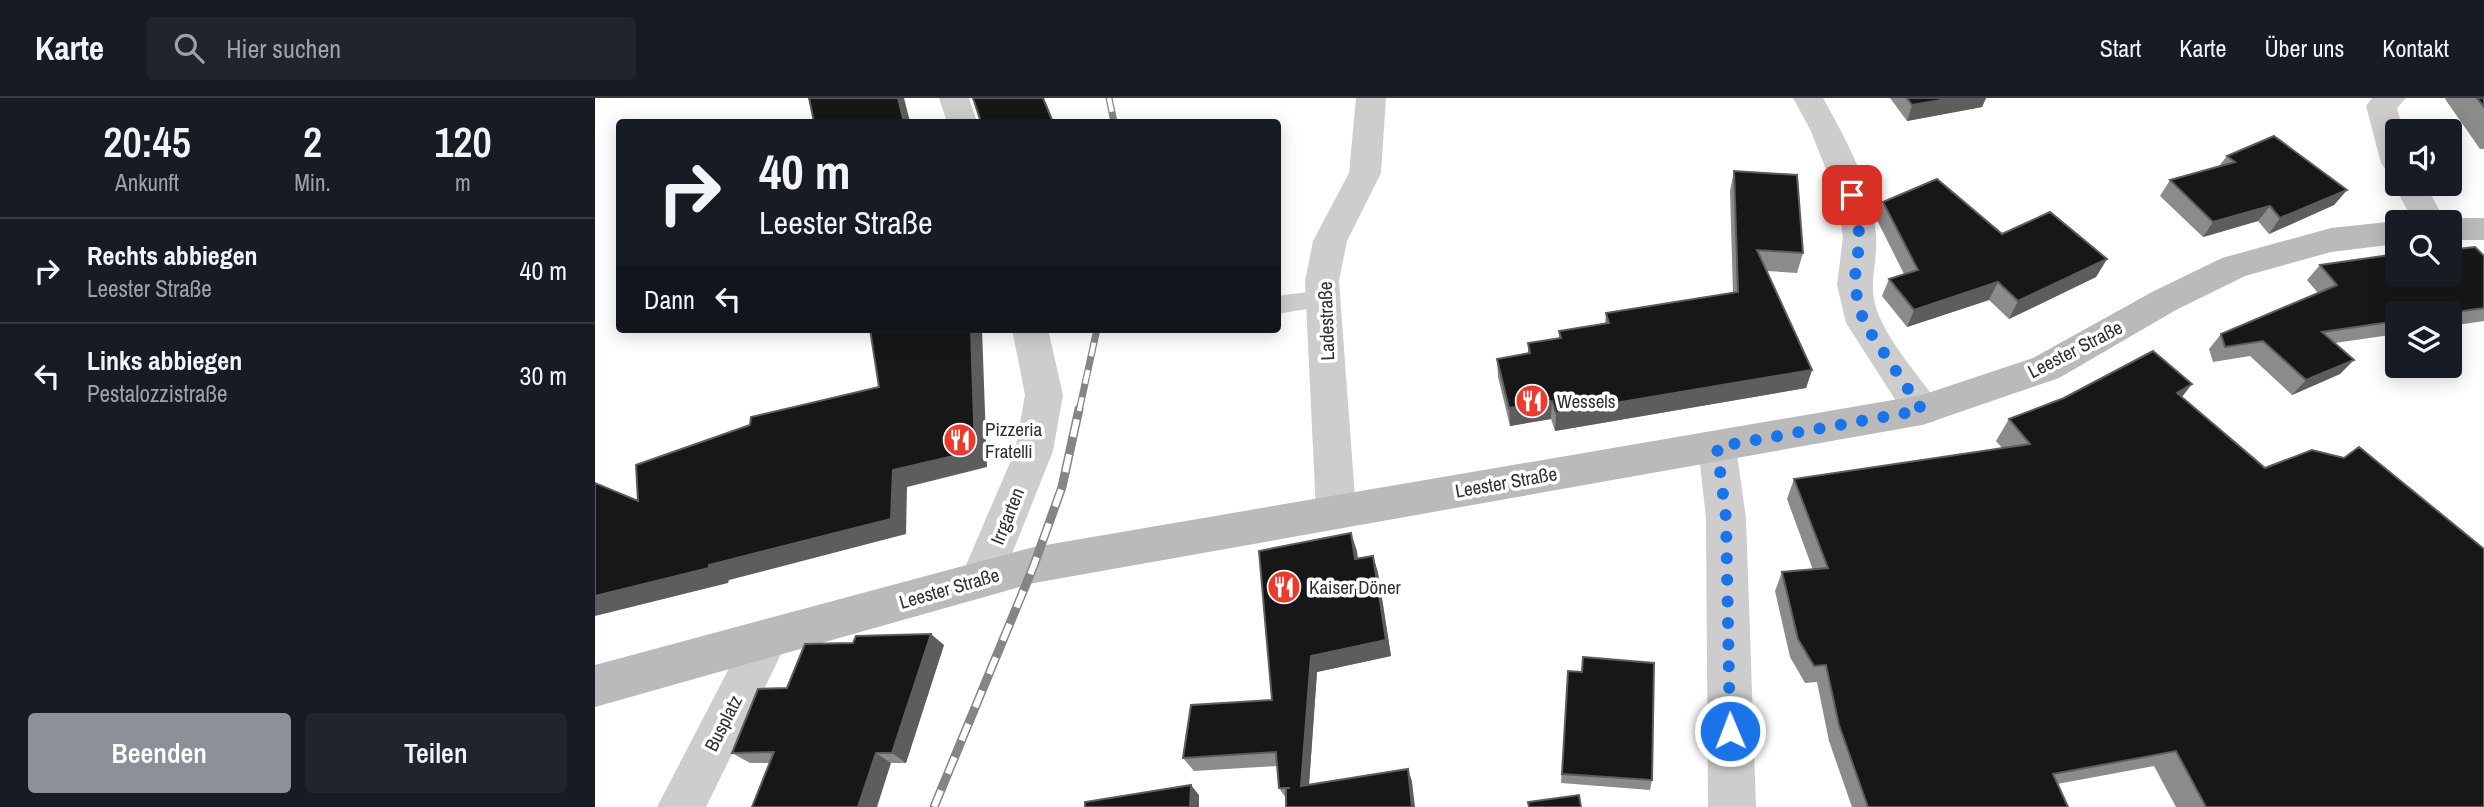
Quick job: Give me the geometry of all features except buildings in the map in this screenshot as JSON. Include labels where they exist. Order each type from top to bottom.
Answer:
[{"type":"street","points":[[954,98],[961,119]]},
{"type":"street","name":"Ladestraße","points":[[1336,511],[1322,281],[1331,241],[1365,173],[1371,98]]},
{"type":"street","points":[[1808,98],[1825,129],[1852,195],[1860,237],[1854,285],[1864,323],[1922,410]]},
{"type":"street","points":[[2385,120],[2381,106],[2391,98]]},
{"type":"street","points":[[2462,229],[2484,229]]},
{"type":"street","name":"Leester Straße","points":[[595,686],[1034,565],[1922,410],[2046,368],[2164,301],[2234,267],[2331,240],[2385,234]]},
{"type":"street","name":"Irrgarten","points":[[981,579],[1034,451],[1044,396],[1031,333]]},
{"type":"street","points":[[1717,447],[1726,518],[1732,807]]},
{"type":"street","name":"Busplatz","points":[[681,807],[766,640]]},
{"type":"lane","points":[[1281,304],[1323,299]]},
{"type":"railway","points":[[1109,98],[1113,119]]},
{"type":"railway","points":[[1079,411],[1096,333]]},
{"type":"railway","points":[[934,807],[1034,565],[1062,487],[1079,409]]},
{"type":"place","name":"Wessels","points":[[1532,401]]},
{"type":"place","name":"Pizzeria Fratelli","points":[[960,440]]},
{"type":"place","name":"Kaiser Döner","points":[[1284,587]]},
{"type":"route","points":[[1730,731],[1726,518],[1717,447],[1922,410],[1864,323],[1854,285],[1860,237],[1852,195]]}]
